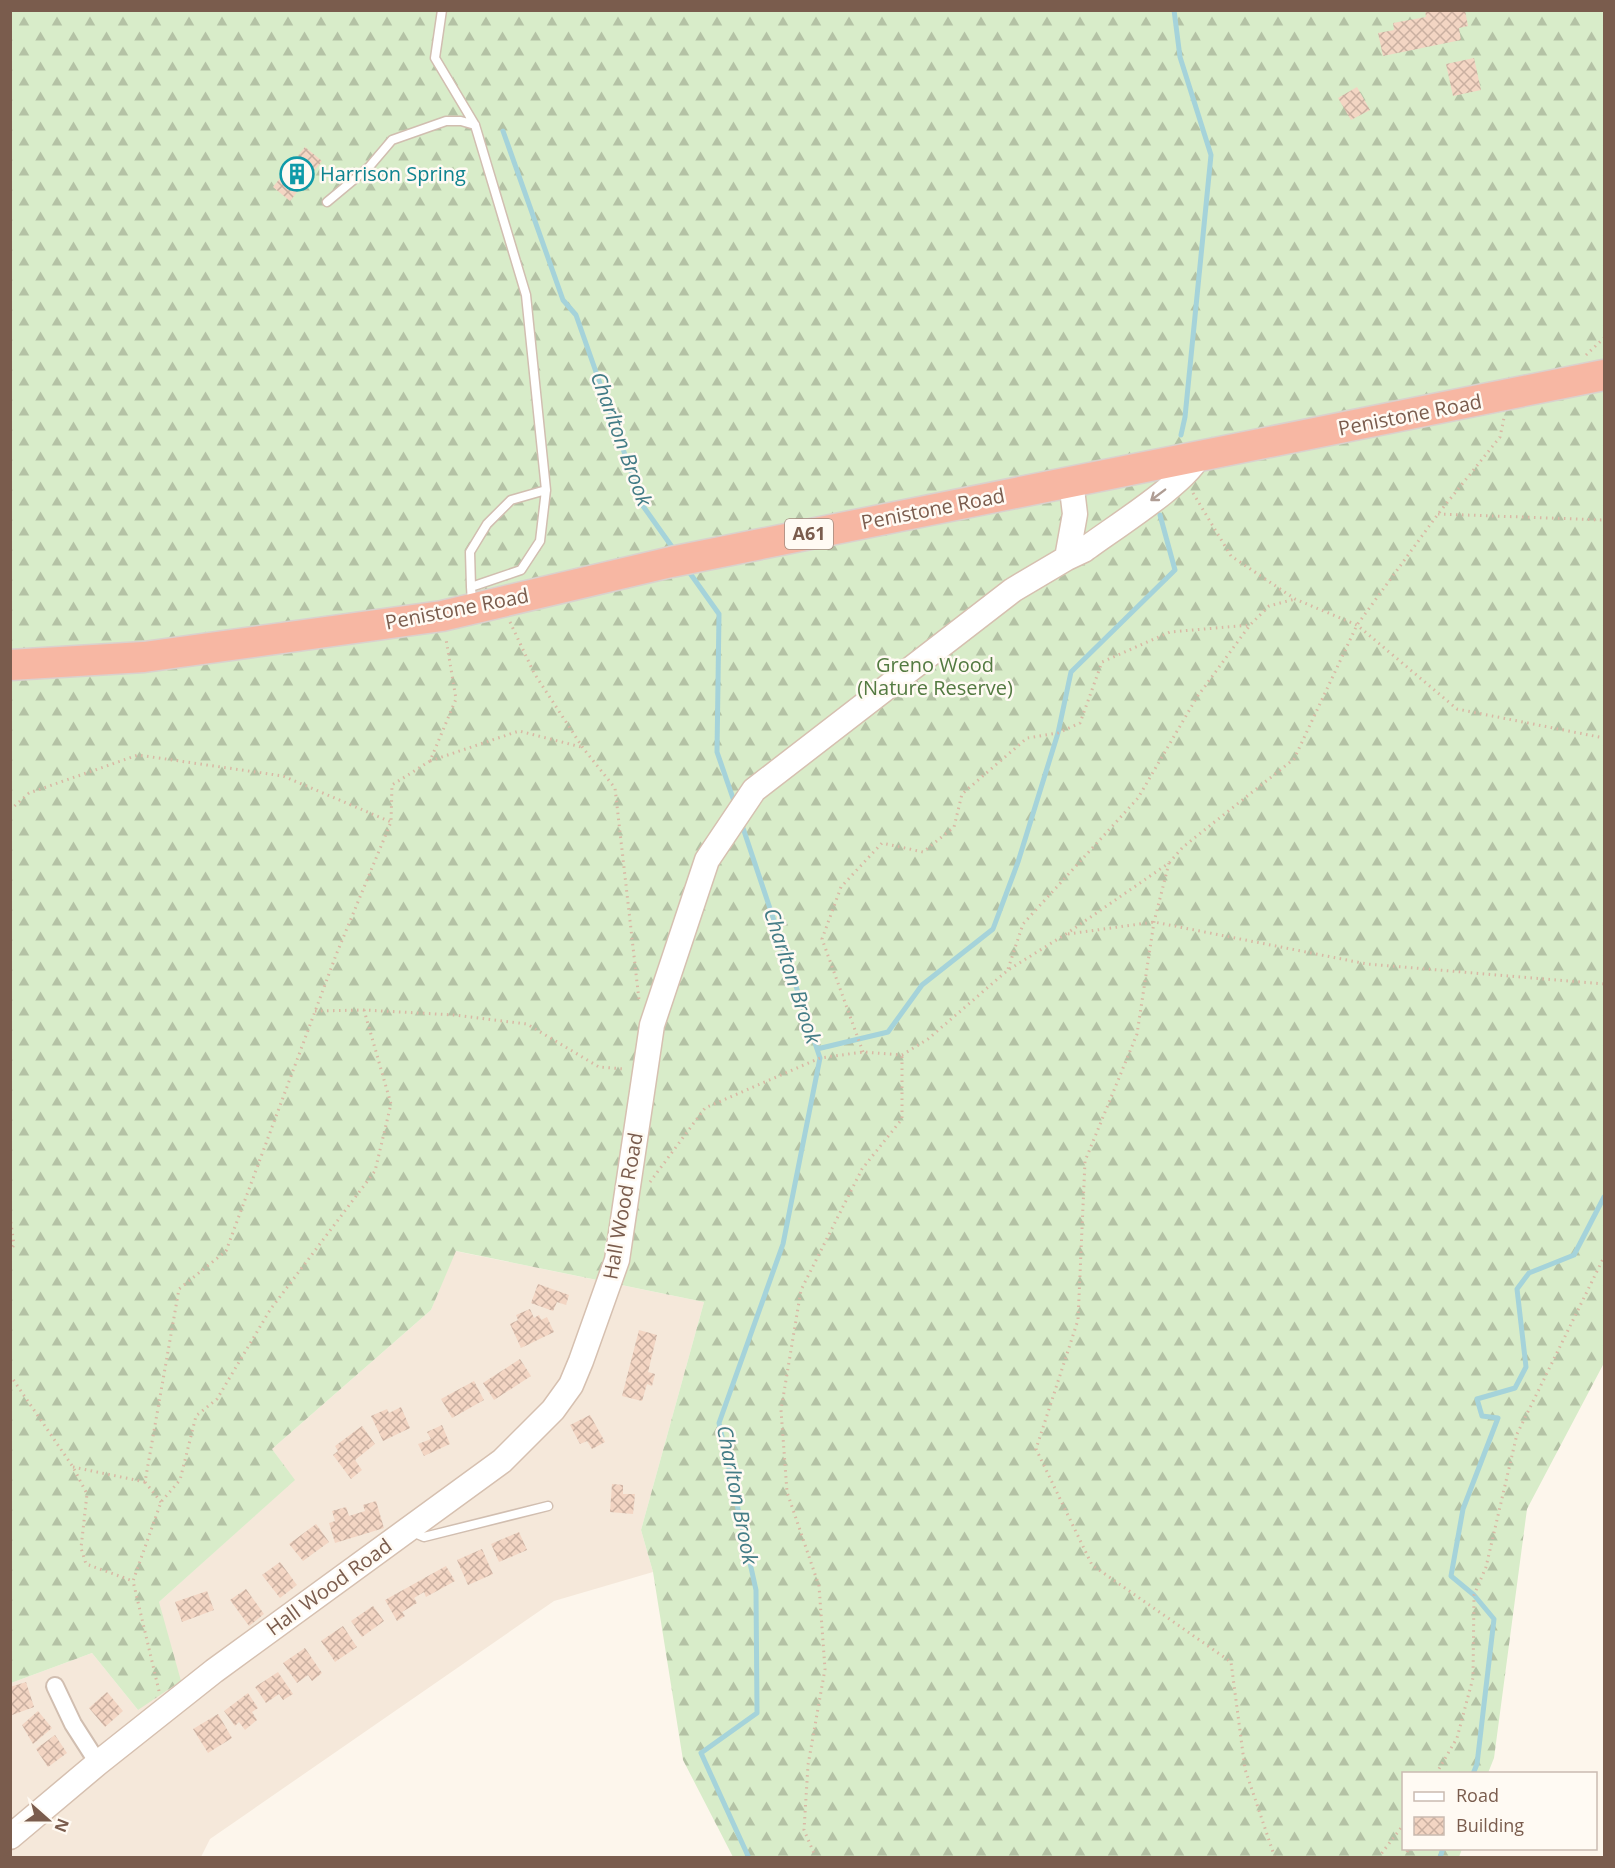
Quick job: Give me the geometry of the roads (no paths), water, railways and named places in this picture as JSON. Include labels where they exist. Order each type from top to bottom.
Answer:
[{"type":"highway","name":"Penistone Road","points":[[10,664],[144,657],[442,616],[481,598],[683,560],[1199,455],[1510,396],[1605,375]]},
{"type":"main road","name":"Hall Wood Road","points":[[10,1837],[98,1762],[169,1706],[524,1442],[553,1410],[571,1385],[603,1305],[617,1260],[652,1025],[707,860],[754,790],[1013,590],[1084,550],[1179,479],[1195,465],[1199,455]]},
{"type":"main road","points":[[1067,558],[1075,514],[1071,481]]},
{"type":"street","points":[[55,1686],[73,1724],[98,1762]]},
{"type":"lane","points":[[442,10],[435,58],[475,125],[526,296],[546,490],[540,541],[521,570],[481,598],[470,552],[487,524],[511,500],[546,490]]},
{"type":"lane","points":[[327,202],[369,167],[392,140],[446,121],[461,121],[475,125]]},
{"type":"lane","points":[[408,1529],[424,1537],[548,1506]]},
{"type":"waterway","points":[[1174,10],[1180,57],[1211,155],[1185,417],[1181,435]]},
{"type":"waterway","name":"Charlton Brook","points":[[503,131],[563,300],[576,315],[643,506],[675,551]]},
{"type":"waterway","points":[[817,1049],[888,1032],[922,985],[993,929],[1018,862],[1058,733],[1071,672],[1175,570],[1160,515]]},
{"type":"waterway","name":"Charlton Brook","points":[[687,569],[719,614],[717,752],[735,804]]},
{"type":"waterway","name":"Charlton Brook","points":[[741,822],[820,1058],[783,1244],[719,1423],[756,1590],[757,1713],[701,1753],[749,1858]]},
{"type":"waterway","points":[[1474,1772],[1477,1764],[1494,1619],[1474,1595],[1451,1576],[1463,1509],[1498,1418],[1482,1416],[1477,1399],[1515,1388],[1526,1367],[1517,1289],[1529,1273],[1574,1255],[1604,1197]]},
{"type":"waterway","points":[[1440,1858],[1442,1850]]},
{"type":"place","name":"Harrison Spring","points":[[297,174]]},
{"type":"park label","name":"Greno Wood (Nature Reserve)","points":[[935,676]]}]
